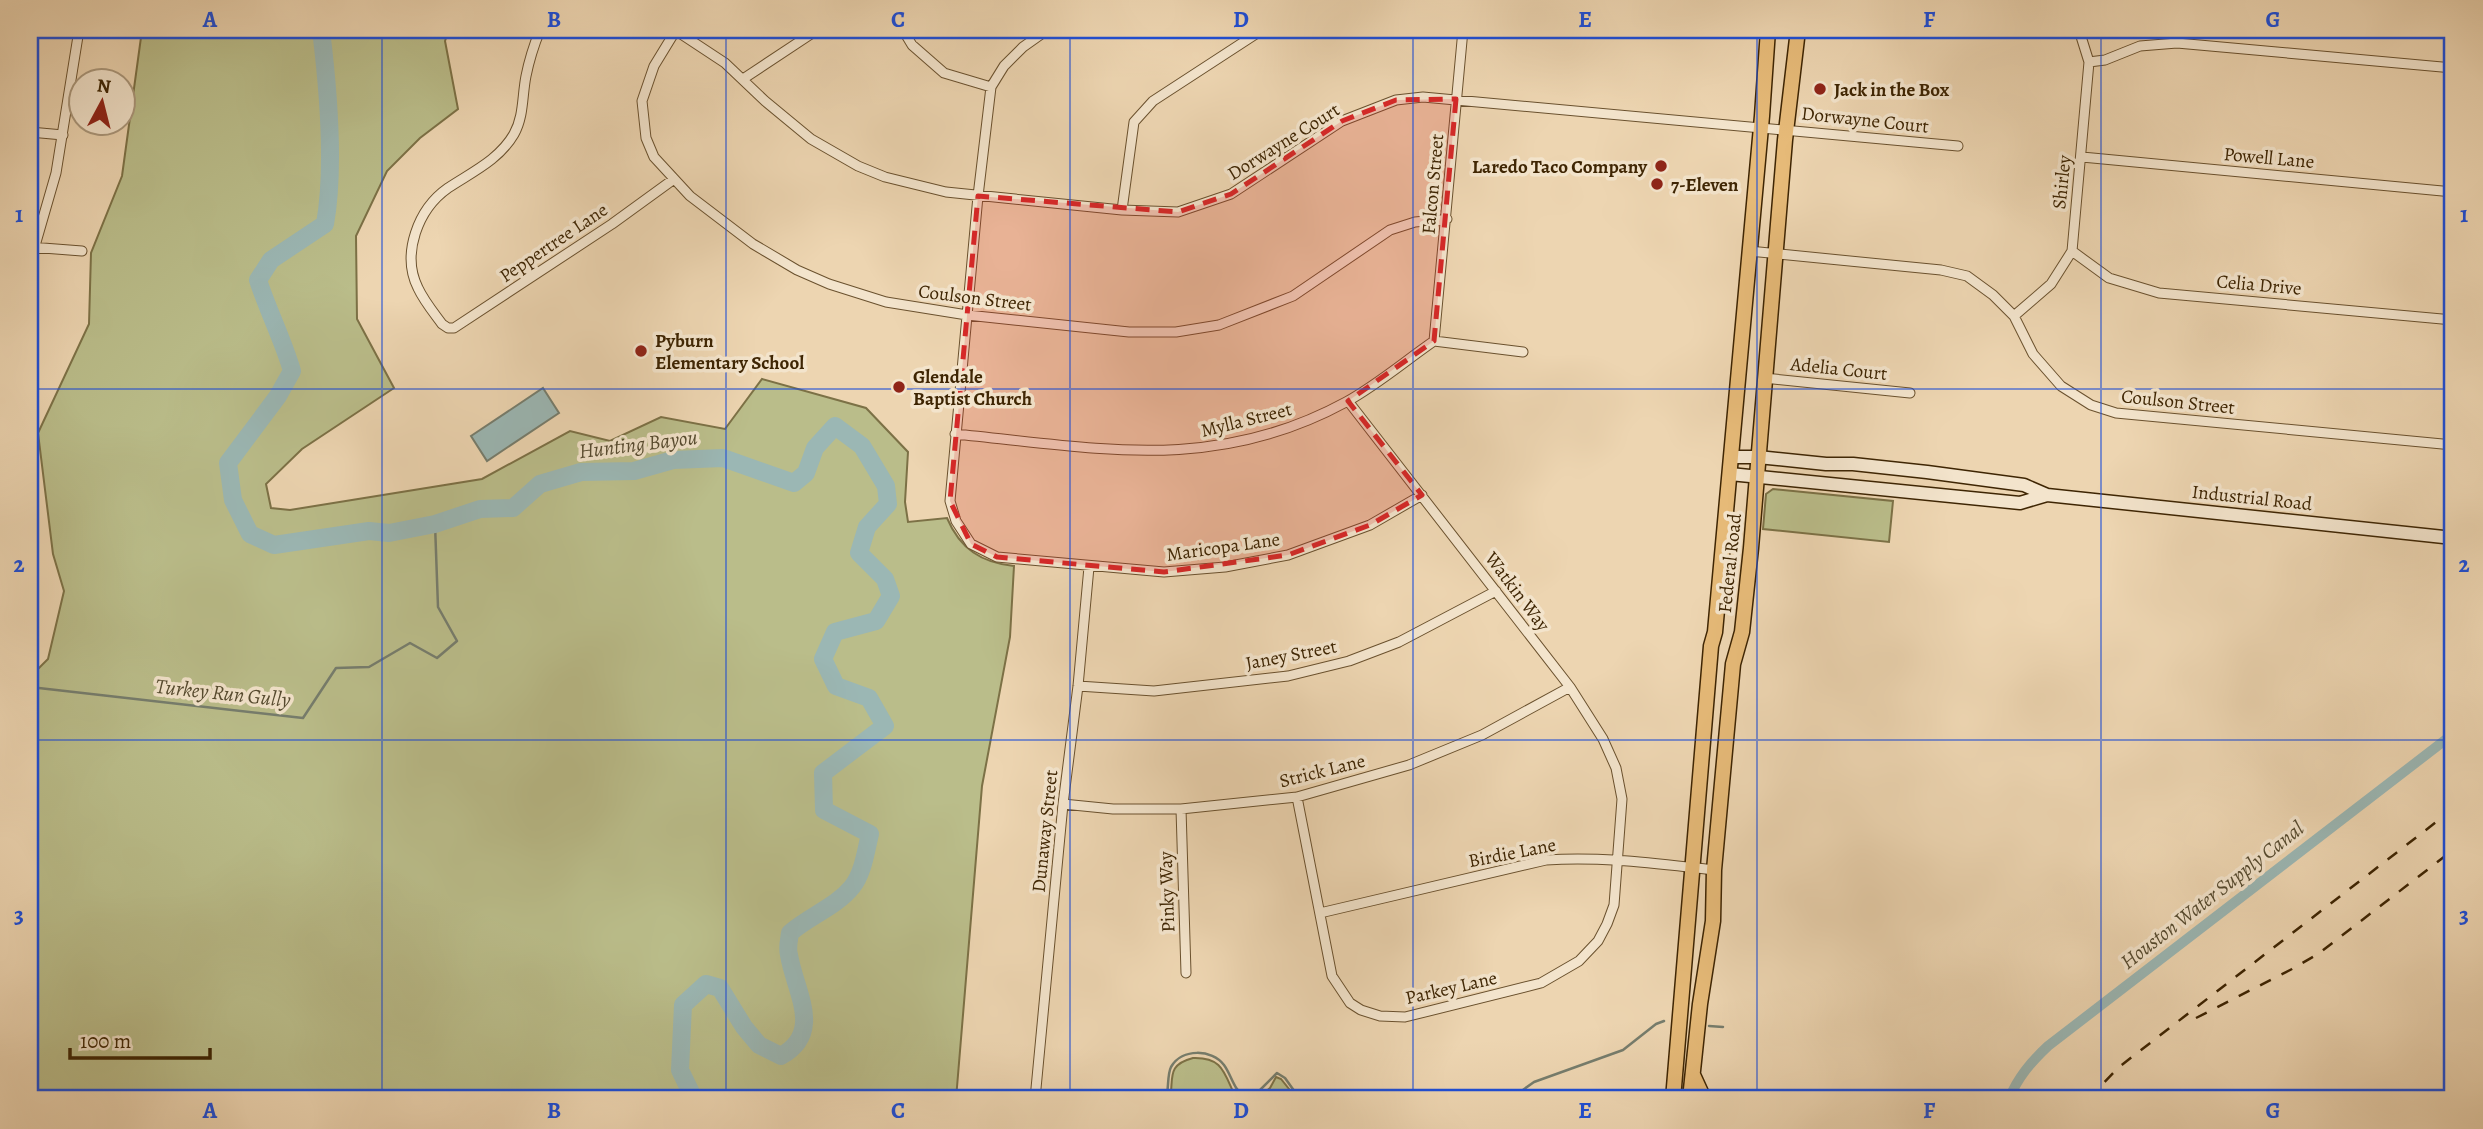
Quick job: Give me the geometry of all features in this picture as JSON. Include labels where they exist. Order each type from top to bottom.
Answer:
[{"type":"main road","name":"Federal Road","points":[[1673,1099],[1691,868],[1732,457],[1768,30]]},
{"type":"main road","name":"Federal Road","points":[[1690,1099],[1700,1004],[1713,921],[1714,870],[1733,664],[1742,632],[1786,129],[1798,30]]},
{"type":"main road","points":[[1709,675],[1732,678]]},
{"type":"main road","points":[[1693,1073],[1704,1099]]},
{"type":"street","points":[[30,263],[32,247],[57,173],[79,30]]},
{"type":"street","name":"Peppertree Lane","points":[[540,30],[526,78],[520,122],[513,135],[493,159],[436,197],[416,229],[412,245],[413,275],[418,289],[442,324],[454,328],[674,179]]},
{"type":"street","name":"Dorwayne Court","points":[[676,30],[725,63],[803,133],[858,166],[885,177],[918,187],[978,196],[1122,210],[1178,212],[1231,194],[1342,121],[1396,100],[1423,97],[1958,146]]},
{"type":"street","name":"Coulson Street","points":[[676,30],[654,66],[642,101],[646,138],[654,157],[716,218],[752,244],[797,270],[886,302],[967,315],[1129,332],[1176,332],[1219,325],[1293,296],[1390,230],[1415,222],[1447,219]]},
{"type":"street","points":[[743,79],[817,30]]},
{"type":"street","points":[[903,30],[912,45],[944,73],[991,87]]},
{"type":"street","points":[[955,434],[991,87],[1004,66],[1023,47],[1047,30]]},
{"type":"street","points":[[1122,210],[1134,122],[1153,102],[1262,30]]},
{"type":"street","name":"Falcon Street","points":[[1434,341],[1463,30]]},
{"type":"street","name":"Shirley","points":[[2014,316],[2051,284],[2071,251],[2089,62],[2079,30]]},
{"type":"street","points":[[2089,62],[2105,60],[2140,47],[2177,43],[2452,68],[2453,39]]},
{"type":"street","points":[[30,132],[64,135]]},
{"type":"street","name":"Powell Lane","points":[[2082,157],[2453,192]]},
{"type":"street","points":[[32,247],[82,251]]},
{"type":"street","name":"Coulson Street","points":[[1749,251],[1941,270],[1967,276],[1993,295],[2014,316],[2033,354],[2061,386],[2091,405],[2116,413],[2453,445]]},
{"type":"street","name":"Celia Drive","points":[[2071,251],[2109,278],[2159,293],[2453,320]]},
{"type":"street","points":[[1434,341],[1523,352]]},
{"type":"street","name":"Mylla Street","points":[[955,434],[1131,452],[1211,448],[1281,431],[1348,401],[1434,341]]},
{"type":"street","name":"Adelia Court","points":[[1764,378],[1910,393]]},
{"type":"street","name":"Watkin Way","points":[[1348,401],[1570,687],[1603,739],[1616,768],[1622,799],[1621,822]]},
{"type":"street","name":"Maricopa Lane","points":[[955,434],[950,501],[956,521],[971,544],[997,557],[1164,572],[1225,567],[1288,555],[1370,525],[1422,495]]},
{"type":"street","name":"Industrial Road","points":[[1732,457],[1927,472],[2024,485],[2047,495],[2453,538]]},
{"type":"street","points":[[1924,494],[1927,472]]},
{"type":"street","name":"Industrial Road","points":[[1730,474],[2020,503],[2047,495]]},
{"type":"street","name":"Dunaway Street","points":[[1035,1099],[1089,567]]},
{"type":"street","name":"Janey Street","points":[[1078,686],[1154,691],[1288,676],[1349,661],[1399,642],[1496,591]]},
{"type":"street","name":"Strick Lane","points":[[1063,804],[1114,809],[1181,809],[1297,797],[1409,765],[1482,735],[1570,687]]},
{"type":"street","name":"Parkey Lane","points":[[1297,797],[1332,976],[1350,1003],[1371,1014],[1388,1017],[1405,1017],[1541,983],[1579,961],[1598,940],[1614,905],[1621,822]]},
{"type":"street","name":"Pinky Way","points":[[1181,809],[1186,973]]},
{"type":"street","name":"Birdie Lane","points":[[1320,913],[1546,860],[1619,860],[1714,870]]},
{"type":"highlighted area","points":[[1456,99],[1434,341],[1348,401],[1422,495],[1370,525],[1288,555],[1164,572],[997,557],[971,544],[950,501],[978,196],[1178,212],[1231,194],[1342,121],[1396,100]]},
{"type":"green space","points":[[142,30],[449,30],[445,41],[458,109],[420,138],[387,171],[356,236],[357,319],[394,388],[302,449],[266,484],[271,508],[290,510],[482,479],[570,431],[610,441],[661,417],[725,429],[762,379],[866,408],[908,452],[905,502],[908,522],[947,518],[958,538],[973,552],[992,562],[1014,566],[1010,637],[982,786],[956,1099],[30,1099],[30,677],[48,659],[64,591],[53,554],[38,433],[89,324],[91,253],[122,176],[127,136],[136,136],[136,74]]},
{"type":"green space","points":[[1773,489],[1893,501],[1889,542],[1763,529],[1766,494]]},
{"type":"green space","points":[[1193,1058],[1211,1060],[1217,1064],[1235,1096],[1240,1099],[1170,1099],[1175,1069],[1179,1064]]},
{"type":"green space","points":[[1276,1077],[1281,1079],[1297,1099],[1256,1099],[1270,1088]]},
{"type":"water","points":[[543,388],[559,413],[487,461],[471,436]]},
{"type":"waterway","name":"Hunting Bayou","points":[[321,30],[330,153],[325,224],[271,260],[258,280],[292,371],[278,396],[228,463],[233,500],[250,534],[274,545],[369,531],[389,533],[435,524],[480,509],[513,508],[540,484],[581,472],[634,471],[673,460],[723,458],[794,483],[806,473],[815,448],[835,426],[862,446],[886,486],[888,504],[867,527],[859,553],[885,579],[891,596],[876,621],[835,632],[823,659],[836,686],[869,698],[885,726],[823,773],[824,810],[870,834],[861,869],[856,882],[846,894],[790,933],[788,952],[804,1023],[794,1046],[781,1056],[759,1045],[744,1027],[720,988],[706,984],[683,1005],[680,1070],[694,1099]]},
{"type":"waterway","name":"Turkey Run Gully","points":[[30,687],[303,718],[336,668],[369,667],[410,643],[437,658],[457,641],[438,607],[435,524]]},
{"type":"waterway","name":"Houston Water Supply Canal","points":[[2009,1099],[2026,1070],[2048,1046],[2453,734]]},
{"type":"waterway","points":[[1500,1099],[1520,1092],[1534,1082],[1623,1050],[1656,1024],[1664,1021]]},
{"type":"waterway","points":[[1709,1026],[1723,1027]]},
{"type":"waterway","points":[[1166,1099],[1171,1067],[1182,1056],[1197,1053],[1219,1060],[1245,1097],[1254,1096],[1277,1073],[1285,1078],[1300,1099]]},
{"type":"waterway","points":[[1459,1099],[1463,1092],[1471,1099]]},
{"type":"waterway","points":[[1397,1099],[1418,1095],[1455,1099]]},
{"type":"railway","points":[[2088,1099],[2119,1067],[2453,809]]},
{"type":"railway","points":[[2196,1018],[2318,954],[2453,850]]},
{"type":"place","name":"Jack in the Box","points":[[1820,89]]},
{"type":"place","name":"Laredo Taco Company","points":[[1661,166]]},
{"type":"place","name":"7-Eleven","points":[[1657,184]]},
{"type":"place","name":"Pyburn Elementary School","points":[[641,351]]},
{"type":"place","name":"Glendale Baptist Church","points":[[899,387]]}]
